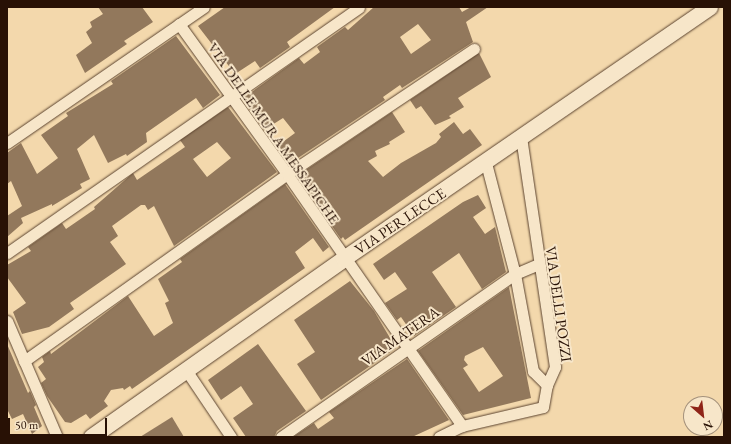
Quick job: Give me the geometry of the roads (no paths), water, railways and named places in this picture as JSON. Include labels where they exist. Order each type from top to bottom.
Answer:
[{"type":"street","points":[[7,143],[204,7]]},
{"type":"street","points":[[7,253],[359,7]]},
{"type":"street","name":"VIA PER LECCE","points":[[92,437],[344,259],[486,163],[521,136],[710,7]]},
{"type":"street","name":"VIA DELLE MURA MESSAPICHE","points":[[180,24],[287,174],[344,259],[462,426]]},
{"type":"street","points":[[24,361],[287,174],[474,49]]},
{"type":"street","name":"VIA DELLI POZZI","points":[[462,426],[543,407],[547,385],[555,367],[521,136]]},
{"type":"street","points":[[486,163],[515,274],[533,370],[547,385]]},
{"type":"street","name":"VIA MATERA","points":[[281,437],[515,274],[539,264]]},
{"type":"street","points":[[7,321],[57,437]]},
{"type":"street","points":[[186,370],[231,437]]},
{"type":"street","points":[[439,437],[462,426]]}]
